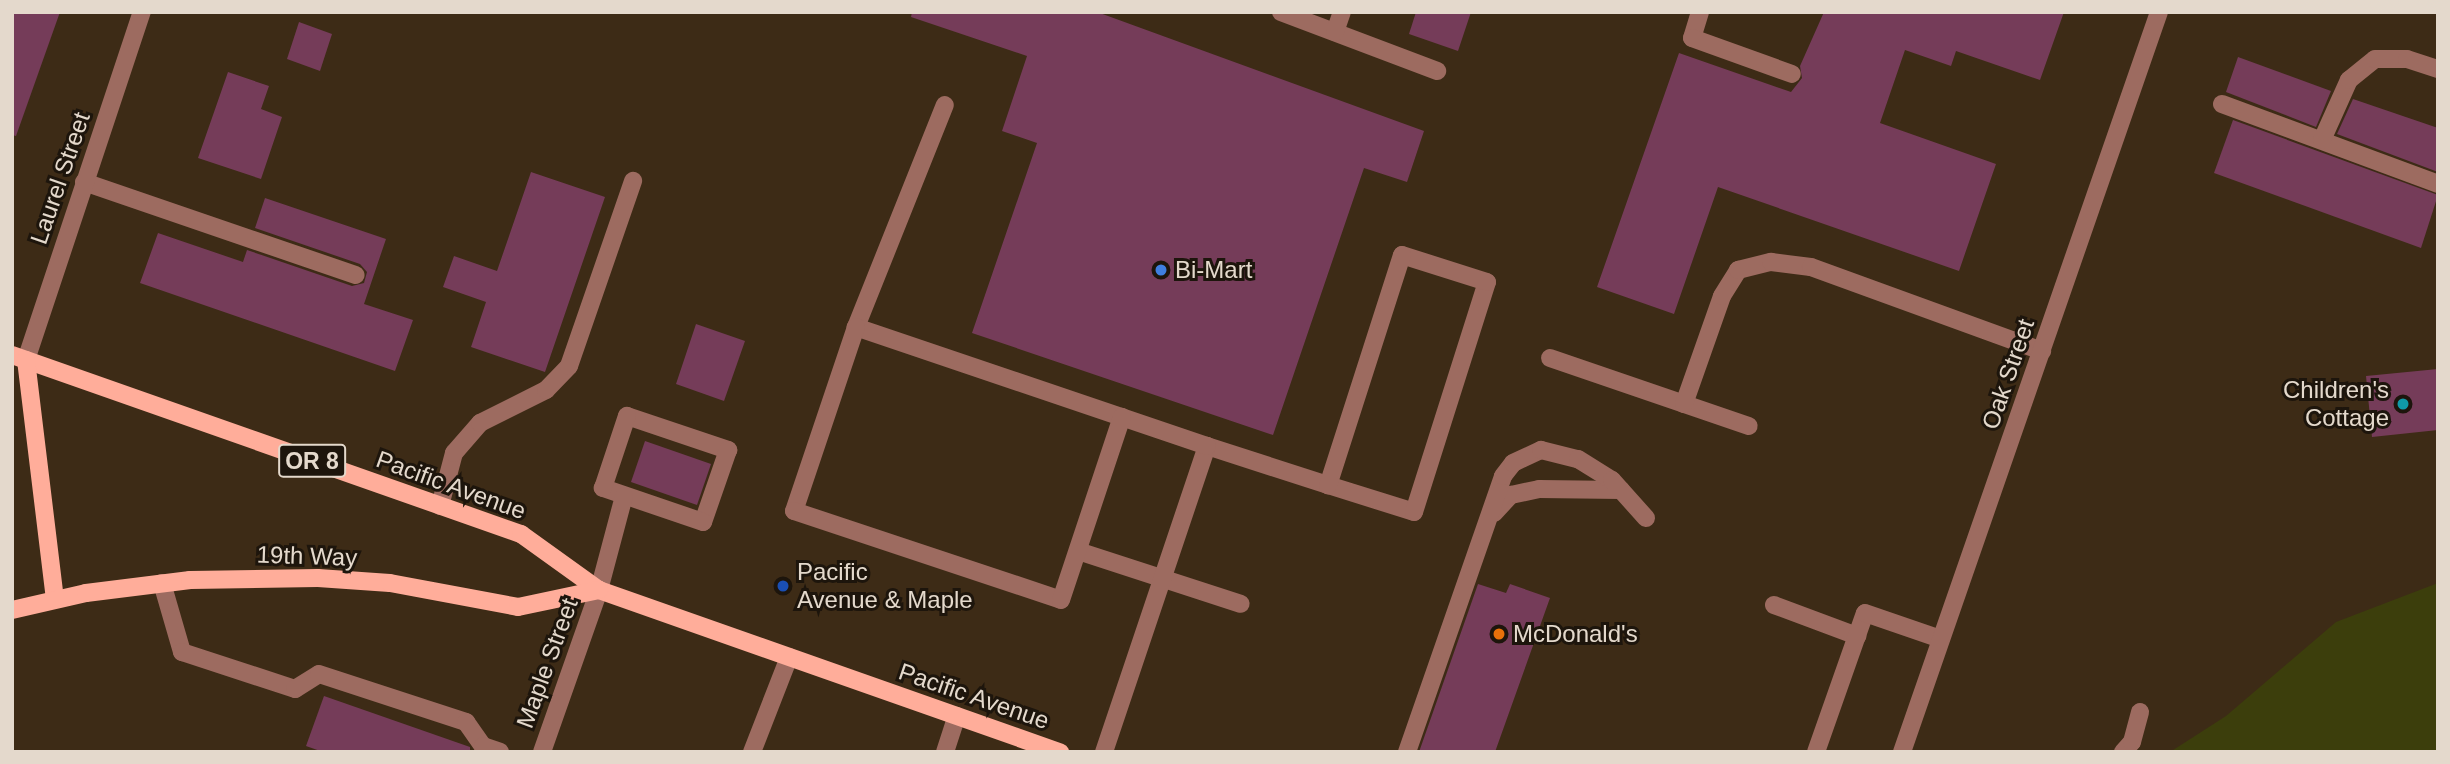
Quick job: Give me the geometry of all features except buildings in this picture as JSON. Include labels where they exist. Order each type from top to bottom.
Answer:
[{"type":"main road","name":"Pacific Avenue","points":[[19,357],[521,534],[599,590],[1052,751]]},
{"type":"main road","points":[[19,357],[55,599]]},
{"type":"main road","name":"19th Way","points":[[12,610],[55,599],[162,583],[318,578],[452,592],[519,607],[599,590]]},
{"type":"street","name":"Laurel Street","points":[[19,357],[84,183],[142,12]]},
{"type":"street","points":[[1281,12],[1437,71]]},
{"type":"street","points":[[1335,32],[1342,12]]},
{"type":"street","points":[[1700,12],[1692,38],[1792,74]]},
{"type":"street","name":"Oak Street","points":[[1902,752],[2159,12]]},
{"type":"street","points":[[2322,140],[2349,80],[2375,59],[2407,59],[2438,69]]},
{"type":"street","points":[[2222,104],[2438,184]]},
{"type":"street","points":[[944,105],[856,327],[794,511],[1061,600],[1122,417]]},
{"type":"street","points":[[440,506],[454,453],[480,423],[546,390],[569,366],[633,181]]},
{"type":"street","points":[[84,183],[356,275]]},
{"type":"street","points":[[856,327],[1207,446],[1328,485],[1414,512],[1487,282],[1402,255],[1328,485]]},
{"type":"street","points":[[1684,404],[1727,287],[1738,270],[1771,262],[1811,267],[2042,351]]},
{"type":"street","points":[[1550,358],[1749,426]]},
{"type":"street","points":[[627,416],[727,450],[703,522],[624,496],[603,488],[627,416]]},
{"type":"street","points":[[1104,752],[1207,446]]},
{"type":"street","points":[[1407,752],[1503,476],[1513,463],[1533,452],[1559,452],[1578,459],[1625,492],[1646,518]]},
{"type":"street","points":[[1486,524],[1511,495],[1577,488],[1625,492]]},
{"type":"street","name":"Maple Street","points":[[542,752],[599,590],[624,496]]},
{"type":"street","points":[[1077,551],[1241,604]]},
{"type":"street","points":[[162,583],[182,652],[295,689],[319,674],[466,722],[483,746],[500,752]]},
{"type":"street","points":[[1774,605],[1857,636]]},
{"type":"street","points":[[1816,752],[1865,613],[1941,639]]},
{"type":"street","points":[[752,752],[789,657]]},
{"type":"street","points":[[2123,752],[2132,742],[2140,712]]},
{"type":"street","points":[[945,752],[957,716]]},
{"type":"shaded area","points":[[2438,583],[2438,752],[2170,752],[2226,716],[2336,622]]},
{"type":"place","name":"Bi-Mart","points":[[1161,270]]},
{"type":"place","name":"Children's Cottage","points":[[2403,404]]},
{"type":"place","name":"Pacific Avenue & Maple","points":[[783,586]]},
{"type":"place","name":"McDonald's","points":[[1499,634]]}]
